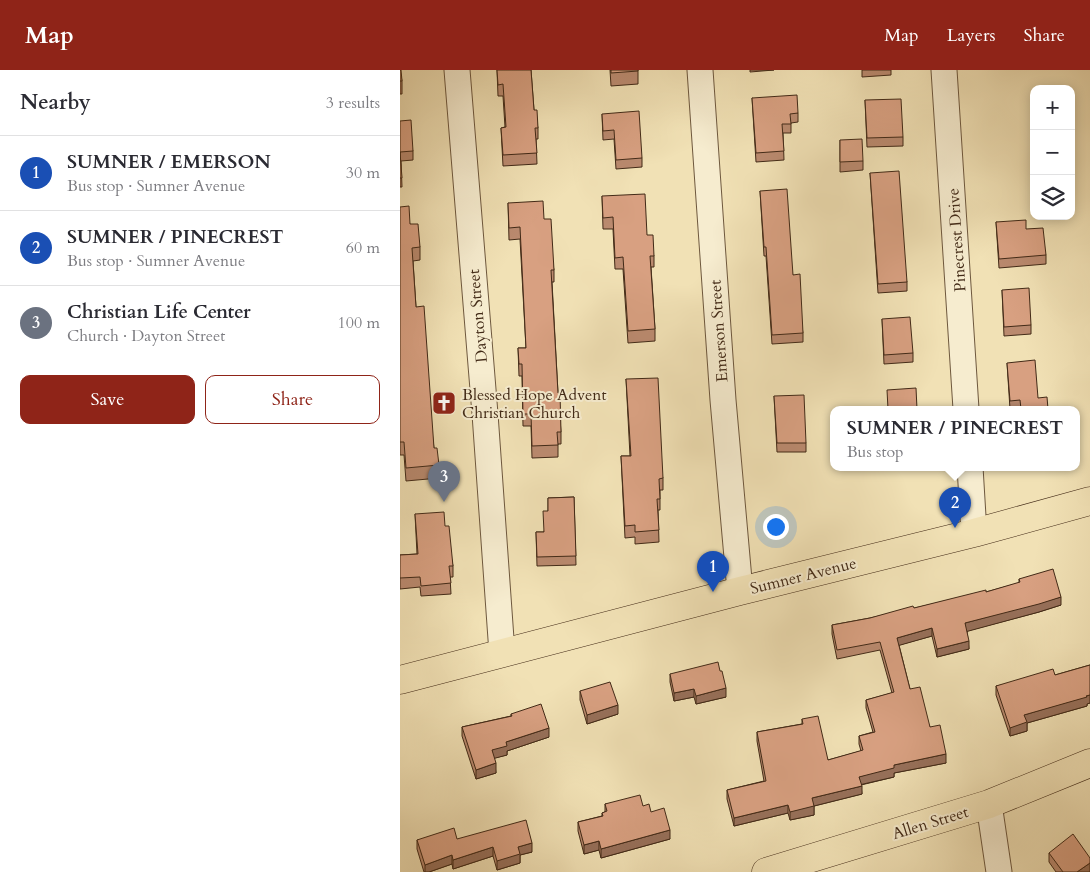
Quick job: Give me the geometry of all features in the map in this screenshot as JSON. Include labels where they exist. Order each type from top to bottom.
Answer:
[{"type":"main road","name":"Sumner Avenue","points":[[400,680],[740,591],[974,533],[1090,501]]},
{"type":"main road","name":"Allen Street","points":[[766,872],[989,804],[1090,763]]},
{"type":"street","name":"Dayton Street","points":[[457,70],[502,653]]},
{"type":"street","name":"Emerson Street","points":[[700,70],[723,400],[740,591]]},
{"type":"street","name":"Pinecrest Drive","points":[[944,70],[966,406]]},
{"type":"street","points":[[970,471],[974,533]]},
{"type":"street","points":[[989,804],[999,872]]},
{"type":"building","points":[[401,70],[402,81],[400,81]]},
{"type":"building","points":[[497,70],[531,70],[534,110],[537,110],[538,128],[535,128],[537,153],[503,155],[501,128],[506,127],[503,84],[498,85]]},
{"type":"building","points":[[611,70],[638,70],[638,71],[611,73]]},
{"type":"building","points":[[797,95],[798,113],[790,114],[791,124],[782,124],[784,151],[756,153],[752,98]]},
{"type":"building","points":[[901,99],[903,137],[867,138],[865,100]]},
{"type":"building","points":[[639,111],[642,158],[616,160],[614,130],[603,131],[602,114]]},
{"type":"building","points":[[411,120],[413,151],[400,152],[400,121]]},
{"type":"building","points":[[862,139],[863,161],[840,162],[840,140]]},
{"type":"building","points":[[400,152],[402,178],[400,178]]},
{"type":"building","points":[[899,171],[907,282],[878,284],[870,173]]},
{"type":"building","points":[[787,189],[793,275],[800,274],[803,333],[772,335],[760,191]]},
{"type":"building","points":[[645,194],[647,235],[653,235],[654,256],[650,256],[655,329],[628,331],[623,257],[615,258],[613,217],[603,218],[602,196]]},
{"type":"building","points":[[543,201],[544,219],[551,219],[554,270],[551,270],[561,432],[557,432],[558,445],[532,446],[531,414],[523,414],[522,364],[519,364],[518,348],[526,348],[520,227],[509,228],[508,203]]},
{"type":"building","points":[[409,206],[410,224],[418,224],[420,247],[412,248],[416,307],[424,306],[434,448],[437,448],[439,465],[406,468],[404,442],[400,442],[400,207]]},
{"type":"building","points":[[1026,220],[1026,229],[1043,228],[1046,255],[999,259],[996,222]]},
{"type":"building","points":[[1029,288],[1031,325],[1004,327],[1002,290]]},
{"type":"building","points":[[910,317],[913,353],[884,355],[882,319]]},
{"type":"building","points":[[1035,360],[1038,398],[1047,397],[1048,406],[1021,406],[1020,400],[1010,401],[1007,363]]},
{"type":"building","points":[[658,378],[663,478],[659,479],[660,499],[657,499],[659,530],[635,532],[635,525],[625,526],[621,456],[631,456],[626,379]]},
{"type":"building","points":[[916,388],[917,406],[888,406],[887,390]]},
{"type":"building","points":[[804,395],[806,443],[777,443],[774,396]]},
{"type":"building","points":[[574,497],[576,556],[537,557],[536,532],[544,532],[543,511],[548,511],[548,498]]},
{"type":"building","points":[[444,512],[445,526],[449,526],[453,566],[449,566],[451,583],[421,586],[420,577],[400,578],[400,555],[418,554],[415,514]]},
{"type":"building","points":[[1053,569],[1061,597],[965,623],[969,641],[937,649],[932,628],[897,638],[910,689],[920,687],[930,727],[940,725],[946,754],[894,765],[894,768],[859,777],[862,786],[812,798],[814,806],[790,812],[788,805],[734,818],[727,790],[766,781],[757,732],[803,724],[802,719],[818,716],[828,760],[863,750],[859,736],[875,732],[866,700],[894,692],[880,642],[837,650],[832,625],[870,618],[913,606],[914,608],[986,590],[986,592],[1020,582],[1019,579]]},
{"type":"building","points":[[718,662],[726,688],[696,696],[694,689],[674,693],[670,674]]},
{"type":"building","points":[[1090,665],[1090,695],[1024,715],[1027,722],[1010,728],[996,686],[1053,669],[1055,675]]},
{"type":"building","points":[[610,682],[618,705],[587,715],[580,691]]},
{"type":"building","points":[[541,704],[549,728],[506,742],[507,746],[492,750],[496,763],[476,770],[462,727],[512,716],[511,714]]},
{"type":"building","points":[[640,795],[643,806],[649,804],[651,812],[664,808],[670,830],[601,849],[599,841],[584,845],[578,822],[603,816],[602,813],[607,811],[605,804]]},
{"type":"building","points":[[526,820],[532,843],[518,847],[520,854],[497,861],[493,847],[453,860],[452,855],[425,865],[417,840],[454,828],[457,839]]},
{"type":"building","points":[[1073,834],[1090,858],[1090,863],[1077,872],[1063,872],[1049,853]]},
{"type":"place","name":"Blessed Hope Advent Christian Church","points":[[444,403]]},
{"type":"place","name":"Christian Life Center","points":[[444,502]]},
{"type":"place","name":"SUMNER / PINECREST","points":[[955,528]]},
{"type":"place","name":"SUMNER / EMERSON","points":[[713,592]]}]
